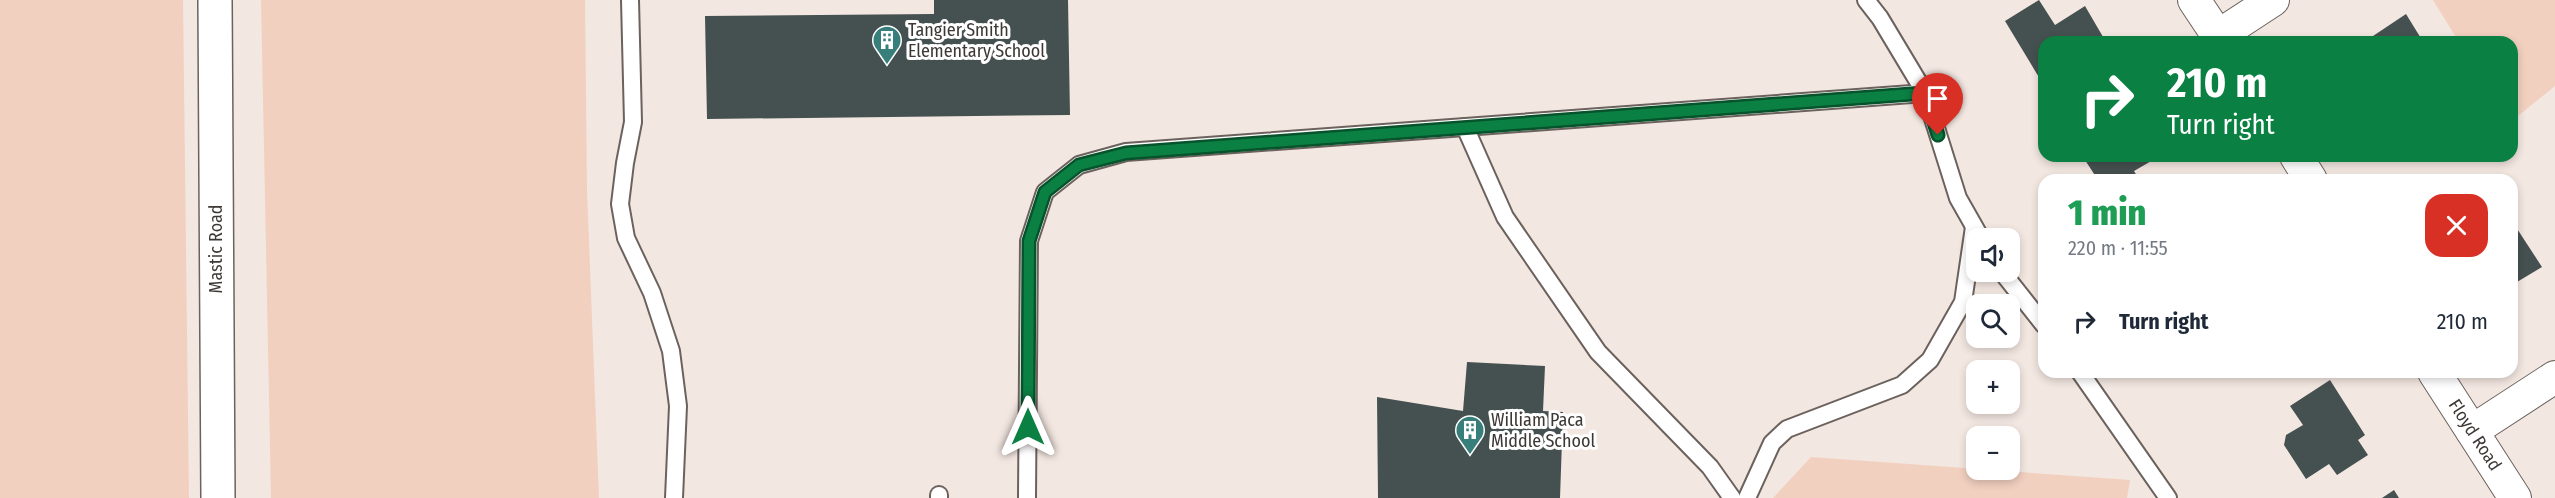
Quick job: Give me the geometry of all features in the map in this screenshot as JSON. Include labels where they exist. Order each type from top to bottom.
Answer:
[{"type":"main road","name":"Mastic Road","points":[[215,0],[218,498]]},
{"type":"street","points":[[2194,0],[2218,36]]},
{"type":"street","points":[[2224,36],[2273,0]]},
{"type":"street","points":[[2472,431],[2555,377]]},
{"type":"street","name":"Floyd Road","points":[[2438,378],[2516,498]]},
{"type":"lane","points":[[630,0],[633,122],[620,204],[626,238],[652,293],[671,351],[678,406],[674,498]]},
{"type":"lane","points":[[1866,0],[1880,18],[1925,93],[1958,198],[1975,228]]},
{"type":"lane","points":[[1028,497],[1029,241],[1045,192],[1079,165],[1126,153],[1925,93]]},
{"type":"lane","points":[[1465,127],[1505,217],[1598,352],[1710,467],[1732,498]]},
{"type":"lane","points":[[1747,498],[1772,443],[1787,429],[1902,385],[1930,360],[1963,302],[1967,282]]},
{"type":"lane","points":[[2010,282],[2038,317]]},
{"type":"lane","points":[[2084,378],[2168,498]]},
{"type":"shaded area","points":[[0,0],[183,0],[189,498],[0,498]]},
{"type":"shaded area","points":[[261,0],[585,0],[587,190],[599,498],[271,498]]},
{"type":"shaded area","points":[[2433,0],[2555,0],[2555,86],[2518,116],[2518,36],[2455,36]]},
{"type":"shaded area","points":[[1811,457],[1966,468],[1966,480],[2020,480],[2020,472],[2130,480],[2127,498],[1773,498]]},
{"type":"building","name":"Tangier Smith Elementary School","points":[[934,0],[1068,0],[1070,115],[707,119],[705,16],[934,14]]},
{"type":"building","points":[[2039,0],[2055,25],[2085,6],[2102,36],[2038,36],[2038,76],[2005,21]]},
{"type":"building","points":[[2406,14],[2420,36],[2373,36]]},
{"type":"building","points":[[2086,162],[2150,162],[2134,171],[2136,174],[2094,174]]},
{"type":"building","points":[[2518,230],[2542,267],[2518,281]]},
{"type":"building","name":"William Paca Middle School","points":[[1467,362],[1545,366],[1543,411],[1563,412],[1560,498],[1378,498],[1377,397],[1463,411]]},
{"type":"building","points":[[2330,380],[2365,435],[2358,440],[2368,455],[2337,475],[2329,464],[2306,479],[2284,445],[2286,435],[2303,425],[2290,406]]},
{"type":"building","points":[[2394,490],[2399,498],[2382,498]]},
{"type":"place","name":"Tangier Smith Elementary School","points":[[887,66]]},
{"type":"place","name":"William Paca Middle School","points":[[1470,456]]},
{"type":"route","points":[[1028,427],[1029,241],[1045,192],[1079,165],[1126,153],[1925,93],[1938,135]]}]
